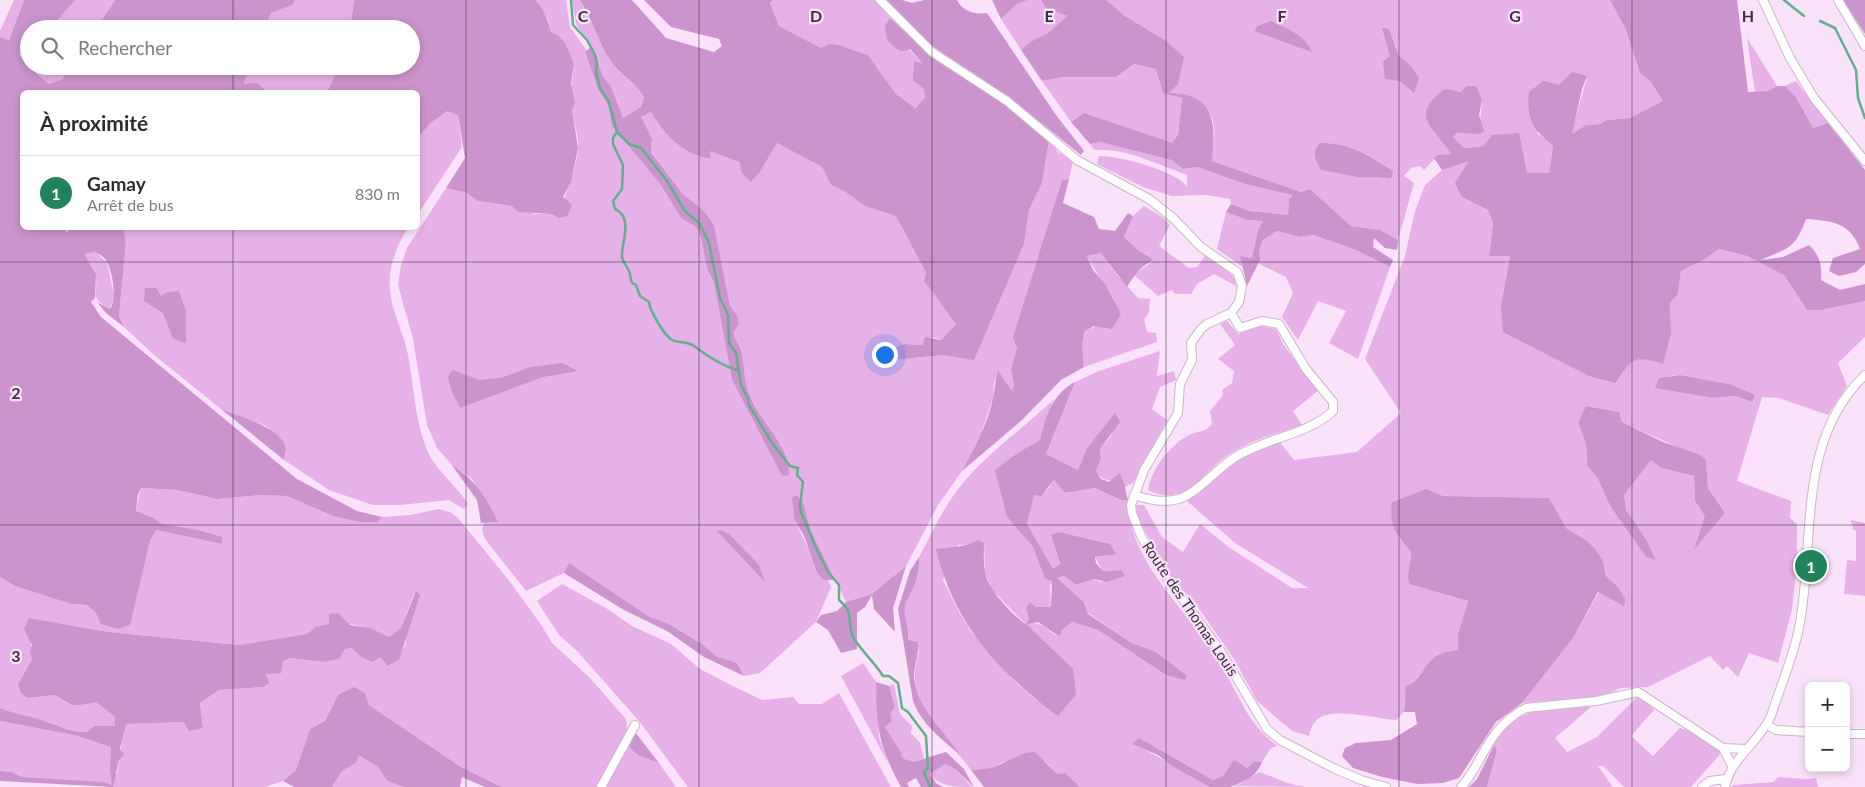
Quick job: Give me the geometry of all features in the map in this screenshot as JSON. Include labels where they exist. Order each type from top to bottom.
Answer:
[{"type":"street","points":[[880,0],[932,52],[1007,101],[1077,160],[1149,199],[1173,218],[1201,246],[1237,272],[1240,278],[1242,294],[1230,314],[1240,328],[1262,321],[1279,324],[1306,369],[1333,402],[1333,411],[1307,428],[1264,442],[1235,457],[1182,498],[1160,501],[1134,495]]},
{"type":"street","points":[[1763,0],[1790,58],[1814,98],[1865,161]]},
{"type":"street","points":[[1838,0],[1865,46]]},
{"type":"street","name":"Route des Thomas Louis","points":[[1230,314],[1207,324],[1191,343],[1192,360],[1180,384],[1178,413],[1144,470],[1131,505],[1132,513],[1150,553],[1174,591],[1220,650],[1256,715],[1267,729],[1280,740],[1333,768],[1361,780],[1386,787]]},
{"type":"street","points":[[1702,787],[1710,781],[1726,783],[1732,766],[1766,725],[1799,630],[1808,561],[1812,485],[1823,440],[1839,407],[1865,376]]},
{"type":"street","points":[[1460,787],[1471,775],[1492,736],[1505,721],[1526,708],[1548,704],[1596,701],[1638,692],[1682,719],[1722,748],[1732,766]]},
{"type":"street","points":[[601,787],[634,725]]},
{"type":"street","points":[[1766,725],[1776,730],[1805,732]]},
{"type":"street","points":[[1850,734],[1865,734]]},
{"type":"street","points":[[1722,748],[1747,749]]},
{"type":"shaded area","points":[[14,0],[24,0],[9,40],[0,37],[0,31]]},
{"type":"shaded area","points":[[24,0],[75,0],[58,20],[20,20],[20,75],[38,75],[49,84],[63,79],[64,75],[246,75],[244,84],[257,83],[264,89],[20,90],[20,230],[65,230],[67,232],[68,230],[123,230],[126,242],[119,316],[124,327],[106,313],[97,302],[110,309],[112,304],[113,286],[106,260],[95,252],[84,254],[96,274],[95,298],[91,302],[101,317],[297,479],[357,511],[382,517],[377,522],[360,522],[333,516],[287,496],[261,495],[217,499],[177,490],[141,488],[136,511],[152,517],[162,524],[198,530],[222,537],[222,544],[156,530],[150,540],[130,625],[118,629],[101,624],[96,613],[87,605],[71,604],[15,586],[0,577],[0,37],[9,40]]},
{"type":"shaded area","points":[[75,0],[115,0],[102,20],[58,20]]},
{"type":"shaded area","points":[[115,0],[295,0],[293,5],[271,13],[268,20],[102,20]]},
{"type":"shaded area","points":[[295,0],[354,0],[351,20],[268,20],[271,13],[293,5]]},
{"type":"shaded area","points":[[354,0],[535,0],[545,15],[551,32],[558,35],[565,43],[574,64],[571,83],[575,103],[572,110],[578,148],[571,182],[563,197],[572,205],[567,216],[559,218],[551,214],[518,212],[512,206],[478,201],[467,193],[446,188],[465,158],[458,115],[447,111],[432,122],[420,135],[420,90],[328,90],[335,75],[420,75],[420,20],[351,20]]},
{"type":"shaded area","points":[[535,0],[566,0],[570,27],[587,51],[585,52],[598,89],[608,105],[612,126],[660,184],[681,218],[696,227],[701,237],[707,269],[714,283],[732,380],[782,476],[781,445],[765,425],[750,397],[744,380],[741,352],[733,333],[737,315],[730,306],[714,225],[704,211],[682,193],[651,151],[652,139],[640,117],[651,112],[676,143],[701,157],[711,159],[710,150],[739,162],[742,173],[760,172],[777,143],[822,167],[831,185],[844,191],[865,206],[896,216],[926,273],[924,282],[956,324],[941,340],[933,337],[923,345],[904,344],[891,349],[894,360],[943,355],[974,359],[1024,244],[1029,210],[1042,183],[1049,141],[1058,152],[1073,161],[1069,179],[1062,180],[1023,306],[1017,348],[1011,369],[1014,385],[1012,391],[998,372],[994,383],[993,398],[981,434],[962,471],[938,505],[906,566],[872,594],[846,602],[811,531],[803,502],[795,521],[823,580],[828,580],[831,587],[816,622],[760,673],[744,676],[737,663],[716,656],[702,644],[669,624],[648,616],[569,564],[564,573],[526,591],[485,539],[482,530],[484,523],[498,522],[472,479],[451,464],[437,448],[427,425],[413,339],[398,285],[401,265],[407,248],[446,188],[467,193],[478,201],[512,206],[535,214],[551,214],[559,218],[577,157],[577,133],[572,110],[574,64],[558,35],[551,32],[548,19]]},
{"type":"shaded area","points":[[572,0],[580,0],[612,63],[637,88],[644,98],[641,107],[623,118],[611,86],[603,77],[592,47],[576,24]]},
{"type":"shaded area","points":[[580,0],[632,0],[666,38],[714,52],[722,46],[719,39],[671,27],[644,0],[774,0],[770,2],[779,26],[821,48],[829,44],[839,45],[868,55],[896,94],[915,108],[925,98],[924,89],[913,80],[914,61],[923,64],[910,49],[900,51],[887,40],[885,25],[890,18],[924,49],[1015,112],[1049,141],[1042,183],[1029,210],[1024,244],[974,360],[943,355],[894,360],[891,349],[904,344],[923,345],[925,337],[941,340],[956,324],[924,282],[926,273],[896,216],[865,206],[844,191],[831,185],[822,167],[777,143],[760,172],[751,182],[742,173],[739,162],[710,151],[711,159],[692,153],[669,136],[651,112],[641,117],[652,139],[651,152],[682,193],[704,211],[714,225],[730,306],[737,315],[739,324],[733,333],[741,351],[746,385],[760,416],[785,454],[789,475],[782,476],[732,380],[714,283],[707,269],[701,237],[696,227],[681,218],[660,184],[612,126],[608,105],[598,89],[585,52],[592,46],[603,77],[611,86],[623,118],[641,107],[644,98],[637,88],[612,63]]},
{"type":"shaded area","points":[[875,0],[890,18],[885,25],[923,64],[925,99],[914,108],[896,94],[868,55],[839,45],[821,48],[779,26],[770,1]]},
{"type":"shaded area","points":[[885,0],[902,0],[912,3],[924,0],[957,0],[962,7],[969,11],[987,13],[1056,115],[1084,151],[1081,155],[1015,102],[928,43]]},
{"type":"shaded area","points":[[992,0],[1028,0],[1017,4],[1001,19]]},
{"type":"shaded area","points":[[1028,0],[1041,0],[1046,7],[1067,16],[1048,33],[1030,42],[1021,50],[1001,19],[1017,4]]},
{"type":"shaded area","points":[[1041,0],[1106,0],[1125,16],[1165,40],[1184,57],[1178,84],[1169,93],[1185,94],[1196,99],[1204,105],[1210,114],[1214,135],[1212,161],[1301,192],[1310,189],[1351,226],[1380,230],[1398,240],[1397,250],[1385,248],[1374,238],[1373,247],[1393,260],[1390,267],[1356,250],[1313,235],[1299,237],[1277,231],[1263,240],[1259,250],[1260,260],[1247,286],[1240,256],[1252,258],[1258,230],[1263,221],[1247,220],[1226,212],[1231,204],[1250,211],[1288,215],[1289,199],[1293,195],[1245,184],[1197,167],[1183,169],[1171,160],[1100,142],[1090,144],[1071,122],[1084,113],[1172,143],[1178,135],[1182,98],[1163,93],[1156,69],[1134,64],[1116,77],[1063,77],[1042,81],[1021,50],[1030,42],[1048,33],[1067,16],[1045,7]]},
{"type":"shaded area","points":[[1106,0],[1610,0],[1626,30],[1640,73],[1651,82],[1664,101],[1630,118],[1607,120],[1600,124],[1586,125],[1571,135],[1587,77],[1537,133],[1553,146],[1549,173],[1527,173],[1484,146],[1464,148],[1453,137],[1457,133],[1479,134],[1482,100],[1441,137],[1451,154],[1438,155],[1424,170],[1420,166],[1411,168],[1404,176],[1414,183],[1398,240],[1380,230],[1351,226],[1310,189],[1301,192],[1212,161],[1214,125],[1212,117],[1202,104],[1185,95],[1170,94],[1182,98],[1178,135],[1172,144],[1084,113],[1071,122],[1042,81],[1063,77],[1116,77],[1134,64],[1156,69],[1165,40],[1125,16]],"holes":[[[1320,143],[1349,147],[1376,160],[1393,171],[1377,178],[1321,170]]]},
{"type":"shaded area","points":[[1610,0],[1737,0],[1748,92],[1768,91],[1777,86],[1785,86],[1796,97],[1813,128],[1828,123],[1865,170],[1865,264],[1856,272],[1839,276],[1829,271],[1833,258],[1860,249],[1851,233],[1832,222],[1806,219],[1798,237],[1789,247],[1761,260],[1783,257],[1809,245],[1820,261],[1821,280],[1840,290],[1865,284],[1865,301],[1821,310],[1807,310],[1784,275],[1747,256],[1719,249],[1705,259],[1681,271],[1678,294],[1670,303],[1671,333],[1663,364],[1640,359],[1635,361],[1626,368],[1616,383],[1589,376],[1503,332],[1501,306],[1510,256],[1489,256],[1493,223],[1488,210],[1462,197],[1455,183],[1469,161],[1442,170],[1434,158],[1438,155],[1451,154],[1428,122],[1426,115],[1428,107],[1445,89],[1461,92],[1467,86],[1476,86],[1482,100],[1479,115],[1484,131],[1480,134],[1457,133],[1453,137],[1464,148],[1484,146],[1492,135],[1519,133],[1527,173],[1549,173],[1553,146],[1540,134],[1532,123],[1528,101],[1529,92],[1543,81],[1559,85],[1572,72],[1587,76],[1582,89],[1572,134],[1586,125],[1600,124],[1607,120],[1630,118],[1663,101],[1651,82],[1640,73],[1626,30]]},
{"type":"shaded area","points":[[1843,0],[1865,0],[1865,34]]},
{"type":"shaded area","points":[[1271,21],[1300,37],[1312,52],[1254,31],[1258,26]]},
{"type":"shaded area","points":[[1382,28],[1389,29],[1398,55],[1412,67],[1419,78],[1414,93],[1400,81],[1385,79],[1383,62],[1390,56]]},
{"type":"shaded area","points":[[1747,38],[1777,86],[1768,91],[1755,92]]},
{"type":"shaded area","points":[[38,75],[64,75],[63,79],[49,84]]},
{"type":"shaded area","points":[[246,75],[335,75],[328,90],[264,90],[244,84]]},
{"type":"shaded area","points":[[1796,81],[1828,123],[1813,128],[1796,97],[1785,86]]},
{"type":"shaded area","points":[[447,110],[458,115],[462,147],[420,211],[420,135]]},
{"type":"shaded area","points":[[1100,142],[1171,160],[1183,169],[1197,167],[1245,184],[1294,195],[1289,199],[1288,215],[1250,211],[1231,204],[1230,199],[1206,195],[1172,196],[1143,187],[1097,164],[1099,156],[1120,158],[1159,169],[1187,186],[1187,175],[1130,154],[1118,151],[1094,150],[1090,144]]},
{"type":"shaded area","points":[[1320,143],[1349,147],[1367,155],[1393,171],[1391,178],[1358,177],[1321,170],[1315,156]]},
{"type":"shaded area","points":[[1469,160],[1462,197],[1488,210],[1493,223],[1489,256],[1510,255],[1501,306],[1616,383],[1626,366],[1632,361],[1644,358],[1671,333],[1670,303],[1678,294],[1681,271],[1705,259],[1719,249],[1747,256],[1784,275],[1807,310],[1821,310],[1865,301],[1865,337],[1838,363],[1847,386],[1828,415],[1779,398],[1762,397],[1737,481],[1791,501],[1790,518],[1797,524],[1797,564],[1792,609],[1778,663],[1749,653],[1738,677],[1727,666],[1723,670],[1710,656],[1648,687],[1621,688],[1599,697],[1522,703],[1573,638],[1599,592],[1618,587],[1606,576],[1603,561],[1586,540],[1566,528],[1559,519],[1549,498],[1443,496],[1426,489],[1392,502],[1398,537],[1411,552],[1409,584],[1468,601],[1458,634],[1458,650],[1438,655],[1410,685],[1404,702],[1404,712],[1396,720],[1341,713],[1325,715],[1314,723],[1309,736],[1292,731],[1257,701],[1234,659],[1193,600],[1170,578],[1138,518],[1136,505],[1144,505],[1162,537],[1183,552],[1200,524],[1230,548],[1292,588],[1308,588],[1235,543],[1187,501],[1234,461],[1279,441],[1294,460],[1357,452],[1401,413],[1365,359],[1405,256],[1415,211],[1425,185],[1442,170]],"holes":[[[1680,375],[1729,384],[1752,402],[1735,396],[1714,398],[1668,376]],[[1586,406],[1619,412],[1622,422],[1706,460],[1708,488],[1725,513],[1695,549],[1706,516],[1695,501],[1694,476],[1661,468],[1651,459],[1624,495],[1626,510],[1646,539],[1656,560],[1646,557],[1610,506],[1598,479],[1587,465],[1586,444],[1578,422]]]},
{"type":"shaded area","points":[[1069,179],[1063,203],[1094,217],[1099,229],[1115,231],[1128,213],[1133,216],[1124,237],[1138,250],[1154,260],[1132,278],[1127,287],[1101,253],[1087,256],[1093,270],[1105,284],[1121,314],[1112,329],[1094,326],[1084,332],[1082,346],[1084,367],[1061,380],[1021,421],[962,471],[988,417],[998,371],[1012,391],[1014,385],[1011,369],[1017,348],[1013,337],[1062,180]]},
{"type":"shaded area","points":[[1144,206],[1162,217],[1170,225],[1159,246],[1189,268],[1197,267],[1205,256],[1229,272],[1233,276],[1236,286],[1214,274],[1197,284],[1191,294],[1175,294],[1172,290],[1158,296],[1134,275],[1154,260],[1138,250],[1124,237],[1133,216]]},
{"type":"shaded area","points":[[1226,212],[1247,220],[1263,221],[1258,230],[1252,258],[1241,256],[1244,268],[1217,249]]},
{"type":"shaded area","points":[[123,230],[407,230],[400,241],[390,272],[392,303],[406,346],[417,414],[424,441],[432,460],[468,504],[464,509],[449,500],[400,505],[373,505],[329,490],[284,460],[286,448],[266,426],[221,409],[154,355],[124,327],[119,316],[126,242]]},
{"type":"shaded area","points":[[1277,231],[1299,237],[1312,235],[1356,250],[1390,267],[1358,359],[1329,343],[1346,311],[1318,301],[1298,340],[1282,317],[1293,293],[1286,277],[1259,264],[1259,250],[1263,240]]},
{"type":"shaded area","points":[[95,252],[107,262],[114,295],[110,309],[97,299],[96,276],[83,254]]},
{"type":"shaded area","points":[[1101,253],[1117,275],[1138,298],[1150,299],[1149,312],[1144,319],[1147,332],[1156,333],[1157,342],[1084,367],[1082,346],[1084,332],[1121,314],[1087,256]]},
{"type":"shaded area","points":[[145,288],[156,288],[161,296],[168,292],[179,291],[186,311],[186,343],[173,339],[163,313],[144,301]]},
{"type":"shaded area","points":[[1227,321],[1238,334],[1262,326],[1276,329],[1283,344],[1318,391],[1293,411],[1302,425],[1241,447],[1222,459],[1185,491],[1174,495],[1162,495],[1148,490],[1157,466],[1168,451],[1189,435],[1203,431],[1212,424],[1210,411],[1223,395],[1222,390],[1232,383],[1234,371],[1218,359],[1235,345],[1220,324]]},
{"type":"shaded area","points":[[1160,351],[1157,376],[1174,371],[1176,380],[1160,387],[1152,409],[1167,420],[1133,483],[1123,488],[1123,478],[1108,480],[1102,478],[1096,471],[1101,458],[1100,449],[1111,436],[1115,414],[1087,448],[1078,470],[1046,454],[1075,382],[1099,371]]},
{"type":"shaded area","points":[[562,363],[578,371],[543,377],[460,408],[451,390],[448,376],[453,370],[479,380],[501,378],[531,367]]},
{"type":"shaded area","points":[[1680,375],[1729,384],[1755,395],[1752,402],[1735,396],[1714,398],[1655,388],[1659,378]]},
{"type":"shaded area","points":[[1075,382],[1046,454],[1078,470],[1087,448],[1115,413],[1120,422],[1100,449],[1101,458],[1096,471],[1101,479],[1109,482],[1119,473],[1124,482],[1128,500],[1121,500],[1095,488],[1065,493],[1054,480],[1041,496],[1034,495],[1027,524],[1053,569],[1060,564],[1051,535],[1058,532],[1110,544],[1116,554],[1095,557],[1096,563],[1103,571],[1122,570],[1125,576],[1107,582],[1094,579],[1076,585],[1064,576],[1057,578],[1084,602],[1088,614],[1132,643],[1156,652],[1187,676],[1185,680],[1166,675],[1098,630],[1072,622],[1062,630],[1060,637],[1038,622],[1026,624],[1073,669],[1076,695],[1058,716],[1016,681],[981,644],[966,623],[954,600],[936,549],[963,545],[978,540],[984,543],[984,564],[987,578],[1000,600],[1013,614],[1025,624],[1029,619],[1026,608],[1030,602],[1036,607],[1051,607],[1052,581],[1045,579],[1033,547],[1007,517],[995,470],[1019,452],[1040,440],[1051,406],[1061,392]]},
{"type":"shaded area","points":[[1054,399],[1040,440],[1019,452],[1007,517],[1033,547],[1045,578],[1052,581],[1050,587],[1051,608],[1036,607],[1030,602],[1029,619],[1025,623],[1042,625],[1060,637],[1062,630],[1072,622],[1098,630],[1166,675],[1186,676],[1156,652],[1132,643],[1088,613],[1084,602],[1057,578],[1064,576],[1076,585],[1094,579],[1101,582],[1125,576],[1122,570],[1103,571],[1095,557],[1108,555],[1078,538],[1058,532],[1051,535],[1060,565],[1053,570],[1027,524],[1034,494],[1048,489],[1054,480],[1065,493],[1095,488],[1121,500],[1128,500],[1130,521],[1146,561],[1158,580],[1212,650],[1248,714],[1266,737],[1278,746],[1271,748],[1262,762],[1254,761],[1247,768],[1234,761],[1223,776],[1213,780],[1151,745],[1132,744],[1210,787],[1080,787],[1057,774],[1045,761],[1003,762],[993,768],[971,770],[924,708],[915,684],[915,669],[919,650],[908,640],[905,614],[906,602],[917,576],[919,557],[945,509],[960,487],[985,460]],"holes":[[[984,543],[985,572],[992,590],[1045,644],[1076,695],[1065,708],[1036,700],[1015,682],[972,633],[943,580],[958,545]]]},
{"type":"shaded area","points":[[1586,406],[1619,412],[1622,422],[1663,442],[1698,454],[1706,460],[1708,488],[1725,513],[1694,550],[1705,516],[1695,501],[1694,476],[1661,468],[1651,460],[1624,495],[1626,510],[1646,539],[1656,560],[1646,557],[1610,506],[1598,479],[1587,465],[1586,444],[1578,422]]},
{"type":"shaded area","points":[[221,409],[259,424],[277,435],[286,449],[284,460]]},
{"type":"shaded area","points":[[451,464],[474,483],[489,504],[498,522],[481,523],[477,500]]},
{"type":"shaded area","points":[[141,488],[177,490],[217,499],[261,495],[287,496],[333,516],[376,522],[382,517],[410,515],[439,509],[450,512],[458,518],[507,578],[552,643],[590,678],[626,719],[627,727],[622,745],[597,787],[502,787],[461,767],[369,705],[365,693],[338,695],[325,721],[310,729],[296,770],[283,781],[265,787],[113,787],[22,777],[12,772],[0,771],[0,721],[78,736],[112,747],[110,769],[117,774],[125,724],[184,722],[203,727],[200,703],[219,690],[263,687],[265,674],[283,661],[291,658],[323,662],[345,649],[353,648],[360,656],[380,657],[386,666],[405,646],[415,591],[401,628],[389,637],[359,626],[337,623],[316,628],[307,634],[239,645],[109,632],[29,618],[32,659],[18,684],[27,698],[56,695],[67,703],[96,702],[115,717],[115,726],[94,726],[87,732],[66,728],[0,708],[0,577],[15,586],[71,604],[87,605],[96,613],[156,530],[222,544],[162,524],[152,517],[136,511]]},
{"type":"shaded area","points":[[1426,489],[1443,496],[1549,498],[1566,528],[1586,540],[1595,549],[1603,561],[1606,576],[1618,587],[1625,599],[1624,606],[1598,592],[1573,638],[1522,703],[1496,722],[1459,778],[1443,783],[1418,784],[1382,777],[1353,768],[1342,756],[1345,748],[1356,743],[1391,740],[1417,724],[1415,712],[1404,712],[1406,686],[1415,680],[1433,658],[1445,652],[1458,650],[1458,634],[1468,601],[1409,584],[1411,552],[1398,535],[1393,524],[1392,502]]},
{"type":"shaded area","points":[[796,495],[803,502],[811,531],[835,580],[823,580],[817,572],[804,536],[795,521],[792,498]]},
{"type":"shaded area","points":[[1851,520],[1865,523],[1865,596],[1844,594],[1847,560],[1856,561],[1856,531],[1853,529]]},
{"type":"shaded area","points":[[721,530],[729,534],[759,565],[765,582],[717,531]]},
{"type":"shaded area","points":[[919,557],[917,576],[906,602],[905,610],[908,640],[918,642],[914,673],[915,685],[931,717],[960,755],[927,724],[913,701],[898,609],[910,571]]},
{"type":"shaded area","points":[[569,563],[648,616],[669,624],[702,644],[716,656],[737,663],[744,676],[704,657],[667,631],[624,610],[564,573]]},
{"type":"shaded area","points":[[906,566],[893,608],[895,632],[874,609],[872,595],[865,607],[857,613],[857,649],[841,653],[828,630],[816,622],[821,615],[837,611],[846,602],[872,594]]},
{"type":"shaded area","points":[[562,584],[606,608],[632,626],[671,644],[700,669],[762,700],[793,697],[799,704],[822,704],[839,693],[891,787],[688,787],[639,721],[577,651],[559,635],[537,601]]},
{"type":"shaded area","points":[[416,591],[420,595],[399,660],[387,666],[380,657],[372,662],[360,656],[352,648],[345,649],[339,659],[323,662],[291,658],[283,661],[281,673],[266,674],[269,683],[263,687],[219,690],[200,703],[203,728],[189,731],[184,722],[126,724],[120,749],[124,754],[119,760],[113,787],[0,781],[0,771],[12,772],[22,777],[102,782],[112,785],[110,769],[111,747],[78,736],[0,721],[0,708],[76,731],[87,732],[94,726],[115,726],[115,717],[96,702],[75,705],[56,695],[27,698],[21,693],[18,684],[32,659],[30,651],[32,645],[24,629],[29,618],[109,632],[239,645],[307,634],[316,627],[329,624],[329,614],[338,613],[350,625],[370,628],[389,637],[401,628]]},
{"type":"shaded area","points":[[863,663],[876,682],[879,738],[888,763],[841,676]]},
{"type":"shaded area","points":[[876,682],[889,686],[895,707],[890,714],[892,721],[885,727],[901,752],[902,758],[913,762],[946,752],[964,769],[974,787],[954,768],[945,764],[930,774],[936,783],[943,787],[921,787],[916,778],[907,783],[909,787],[901,787],[893,772],[880,736]]},
{"type":"shaded area","points":[[894,684],[900,714],[912,726],[911,733],[920,743],[924,758],[913,762],[902,758],[901,752],[885,727],[892,721],[890,714],[895,707],[889,686]]},
{"type":"shaded area","points":[[354,687],[365,693],[369,705],[461,767],[502,787],[485,787],[462,777],[460,787],[404,787],[387,781],[378,767],[359,755],[356,763],[342,771],[332,787],[294,787],[283,781],[296,770],[310,729],[325,721],[338,695]]},
{"type":"shaded area","points":[[1637,697],[1643,699],[1654,710],[1631,736],[1653,756],[1680,728],[1690,731],[1722,752],[1691,787],[1624,787],[1603,766],[1598,766],[1613,787],[1487,787],[1497,750],[1494,745],[1513,722],[1524,715],[1548,709],[1591,707],[1555,738],[1567,752],[1597,737]]},
{"type":"shaded area","points":[[635,732],[659,763],[639,756],[629,747]]},
{"type":"shaded area","points":[[1139,738],[1213,780],[1223,776],[1234,760],[1247,768],[1254,761],[1262,762],[1253,775],[1245,781],[1230,786],[1233,787],[1210,787],[1172,766],[1158,755],[1132,744]]},
{"type":"shaded area","points":[[1494,745],[1497,750],[1487,787],[1469,787],[1477,779]]},
{"type":"shaded area","points":[[629,747],[639,756],[659,763],[676,787],[604,787]]},
{"type":"shaded area","points":[[1035,752],[1057,774],[1065,773],[1080,787],[984,787],[971,770],[992,768],[1025,753]]},
{"type":"shaded area","points":[[359,754],[378,767],[387,781],[404,787],[332,787],[342,771],[356,763]]},
{"type":"shaded area","points":[[945,764],[954,768],[972,787],[954,786],[938,782],[930,774]]},
{"type":"shaded area","points":[[1259,772],[1287,783],[1306,787],[1229,786],[1240,784]]},
{"type":"shaded area","points":[[1778,777],[1816,778],[1818,787],[1733,787],[1733,785],[1774,782]]},
{"type":"waterway","points":[[571,0],[573,25],[587,40],[595,55],[597,63],[596,72],[600,88],[609,102],[617,132],[629,144],[641,148],[667,181],[685,211],[700,224],[709,243],[720,298],[728,315],[729,343],[736,353],[741,385],[748,398],[749,405],[772,443],[790,466],[798,468],[797,475],[803,482],[801,512],[828,572],[839,585],[839,600],[849,613],[854,639],[883,676],[889,676],[898,683],[902,708],[908,712],[926,736],[928,768],[924,772],[930,787]]},
{"type":"waterway","points":[[1784,0],[1804,16]]},
{"type":"waterway","points":[[1820,21],[1835,28],[1856,70],[1858,98],[1865,118]]},
{"type":"waterway","points":[[617,132],[613,138],[613,144],[623,165],[622,189],[613,201],[615,209],[624,218],[625,231],[622,257],[630,272],[632,283],[636,285],[640,296],[649,302],[658,322],[672,340],[691,344],[714,360],[737,370]]},
{"type":"place","name":"Gamay","points":[[1811,566]]}]
